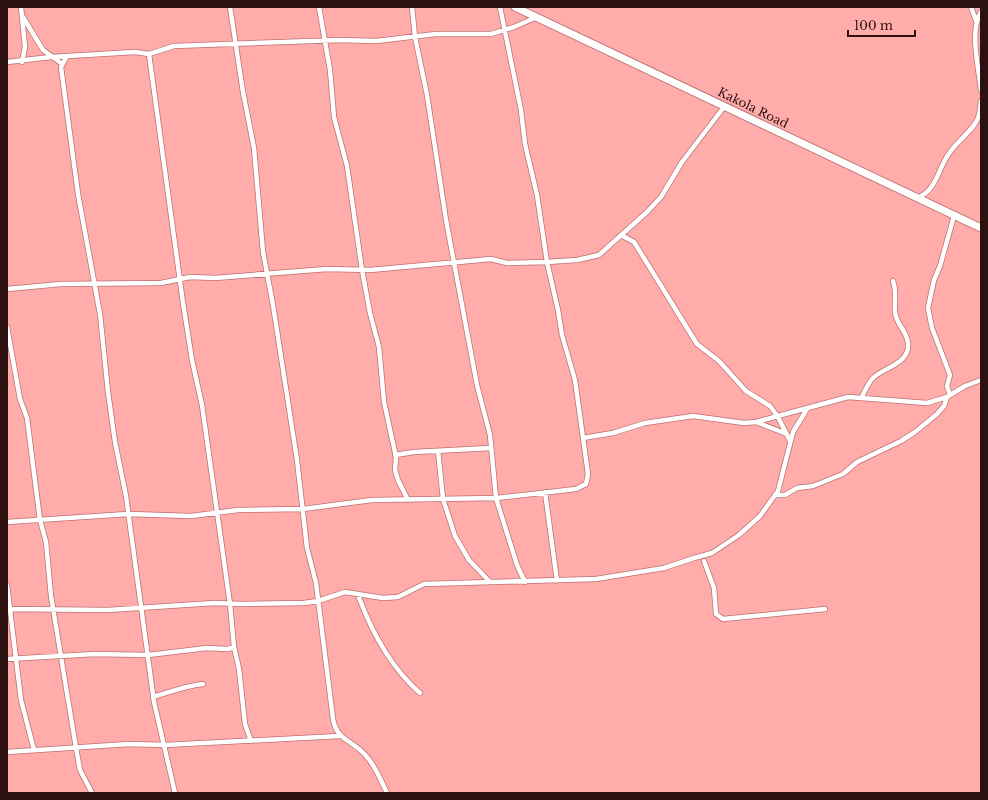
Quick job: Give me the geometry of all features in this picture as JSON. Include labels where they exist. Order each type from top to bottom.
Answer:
[{"type":"main road","name":"Kakola Road","points":[[515,7],[981,228]]},
{"type":"street","points":[[21,7],[25,47],[22,62]]},
{"type":"street","points":[[230,7],[235,44],[254,148],[263,252],[268,274],[303,509],[307,548],[313,568],[318,601],[333,719],[336,731],[340,736],[350,741],[366,755],[387,793]]},
{"type":"street","points":[[319,7],[330,70],[334,116],[345,154],[352,191],[362,270],[370,313],[379,347],[386,414],[395,455],[396,475],[408,500]]},
{"type":"street","points":[[412,7],[415,37],[427,95],[446,220],[456,263],[476,378],[486,416],[496,498],[517,565],[525,582]]},
{"type":"street","points":[[7,522],[128,514],[191,516],[238,510],[303,509],[372,500],[496,498],[576,490],[586,484],[588,474],[575,380],[562,335],[547,262],[537,195],[525,144],[520,104],[500,7]]},
{"type":"street","points":[[971,7],[977,23]]},
{"type":"street","points":[[981,12],[977,23],[977,63],[981,90]]},
{"type":"street","points":[[7,62],[22,62],[54,57],[66,58],[135,52],[149,54],[174,46],[324,41],[376,42],[443,34],[491,34],[536,17]]},
{"type":"street","points":[[23,18],[43,50],[61,63],[75,175],[100,314],[115,442],[128,514],[153,697],[158,725],[165,745],[175,793]]},
{"type":"street","points":[[149,54],[179,279],[192,360],[202,405],[230,604],[234,648],[239,669],[245,724],[251,741]]},
{"type":"street","points":[[61,63],[66,58]]},
{"type":"street","points":[[916,198],[927,194],[948,154],[977,121],[981,101]]},
{"type":"street","points":[[7,289],[41,285],[161,283],[179,279],[268,274],[327,268],[384,270],[491,259],[508,263],[547,262],[578,260],[599,255],[647,212],[661,197],[682,162],[724,107]]},
{"type":"street","points":[[775,495],[785,495],[797,488],[813,486],[834,479],[862,459],[901,441],[933,418],[944,406],[948,396],[947,386],[950,375],[932,328],[928,308],[934,280],[940,266],[954,216]]},
{"type":"street","points":[[621,235],[634,242],[697,344],[719,361],[746,391],[770,406],[778,417],[791,442]]},
{"type":"street","points":[[862,397],[872,379],[880,372],[899,363],[908,346],[907,337],[894,311],[896,296],[893,281]]},
{"type":"street","points":[[7,326],[20,399],[26,418],[40,520],[46,542],[54,610],[80,770],[92,793]]},
{"type":"street","points":[[584,438],[613,433],[645,422],[693,416],[744,423],[756,422],[807,409],[838,399],[862,397],[927,403],[948,396],[964,386],[981,380]]},
{"type":"street","points":[[10,609],[142,609],[173,604],[186,605],[214,602],[230,604],[318,601],[343,592],[383,598],[398,597],[424,584],[596,579],[664,568],[712,553],[739,534],[760,516],[775,495],[780,485],[796,426],[807,409]]},
{"type":"street","points":[[756,422],[787,434]]},
{"type":"street","points":[[395,455],[491,448]]},
{"type":"street","points":[[438,451],[443,499],[455,536],[464,554],[475,568],[490,582]]},
{"type":"street","points":[[545,492],[557,581]]},
{"type":"street","points":[[704,561],[714,588],[716,614],[723,619],[825,609]]},
{"type":"street","points":[[7,585],[21,700],[34,750]]},
{"type":"street","points":[[358,595],[370,626],[407,681],[420,693]]},
{"type":"street","points":[[7,659],[95,654],[148,655],[207,648],[234,648]]},
{"type":"street","points":[[153,697],[183,687],[203,684]]},
{"type":"street","points":[[7,752],[129,744],[165,745],[340,736]]}]
